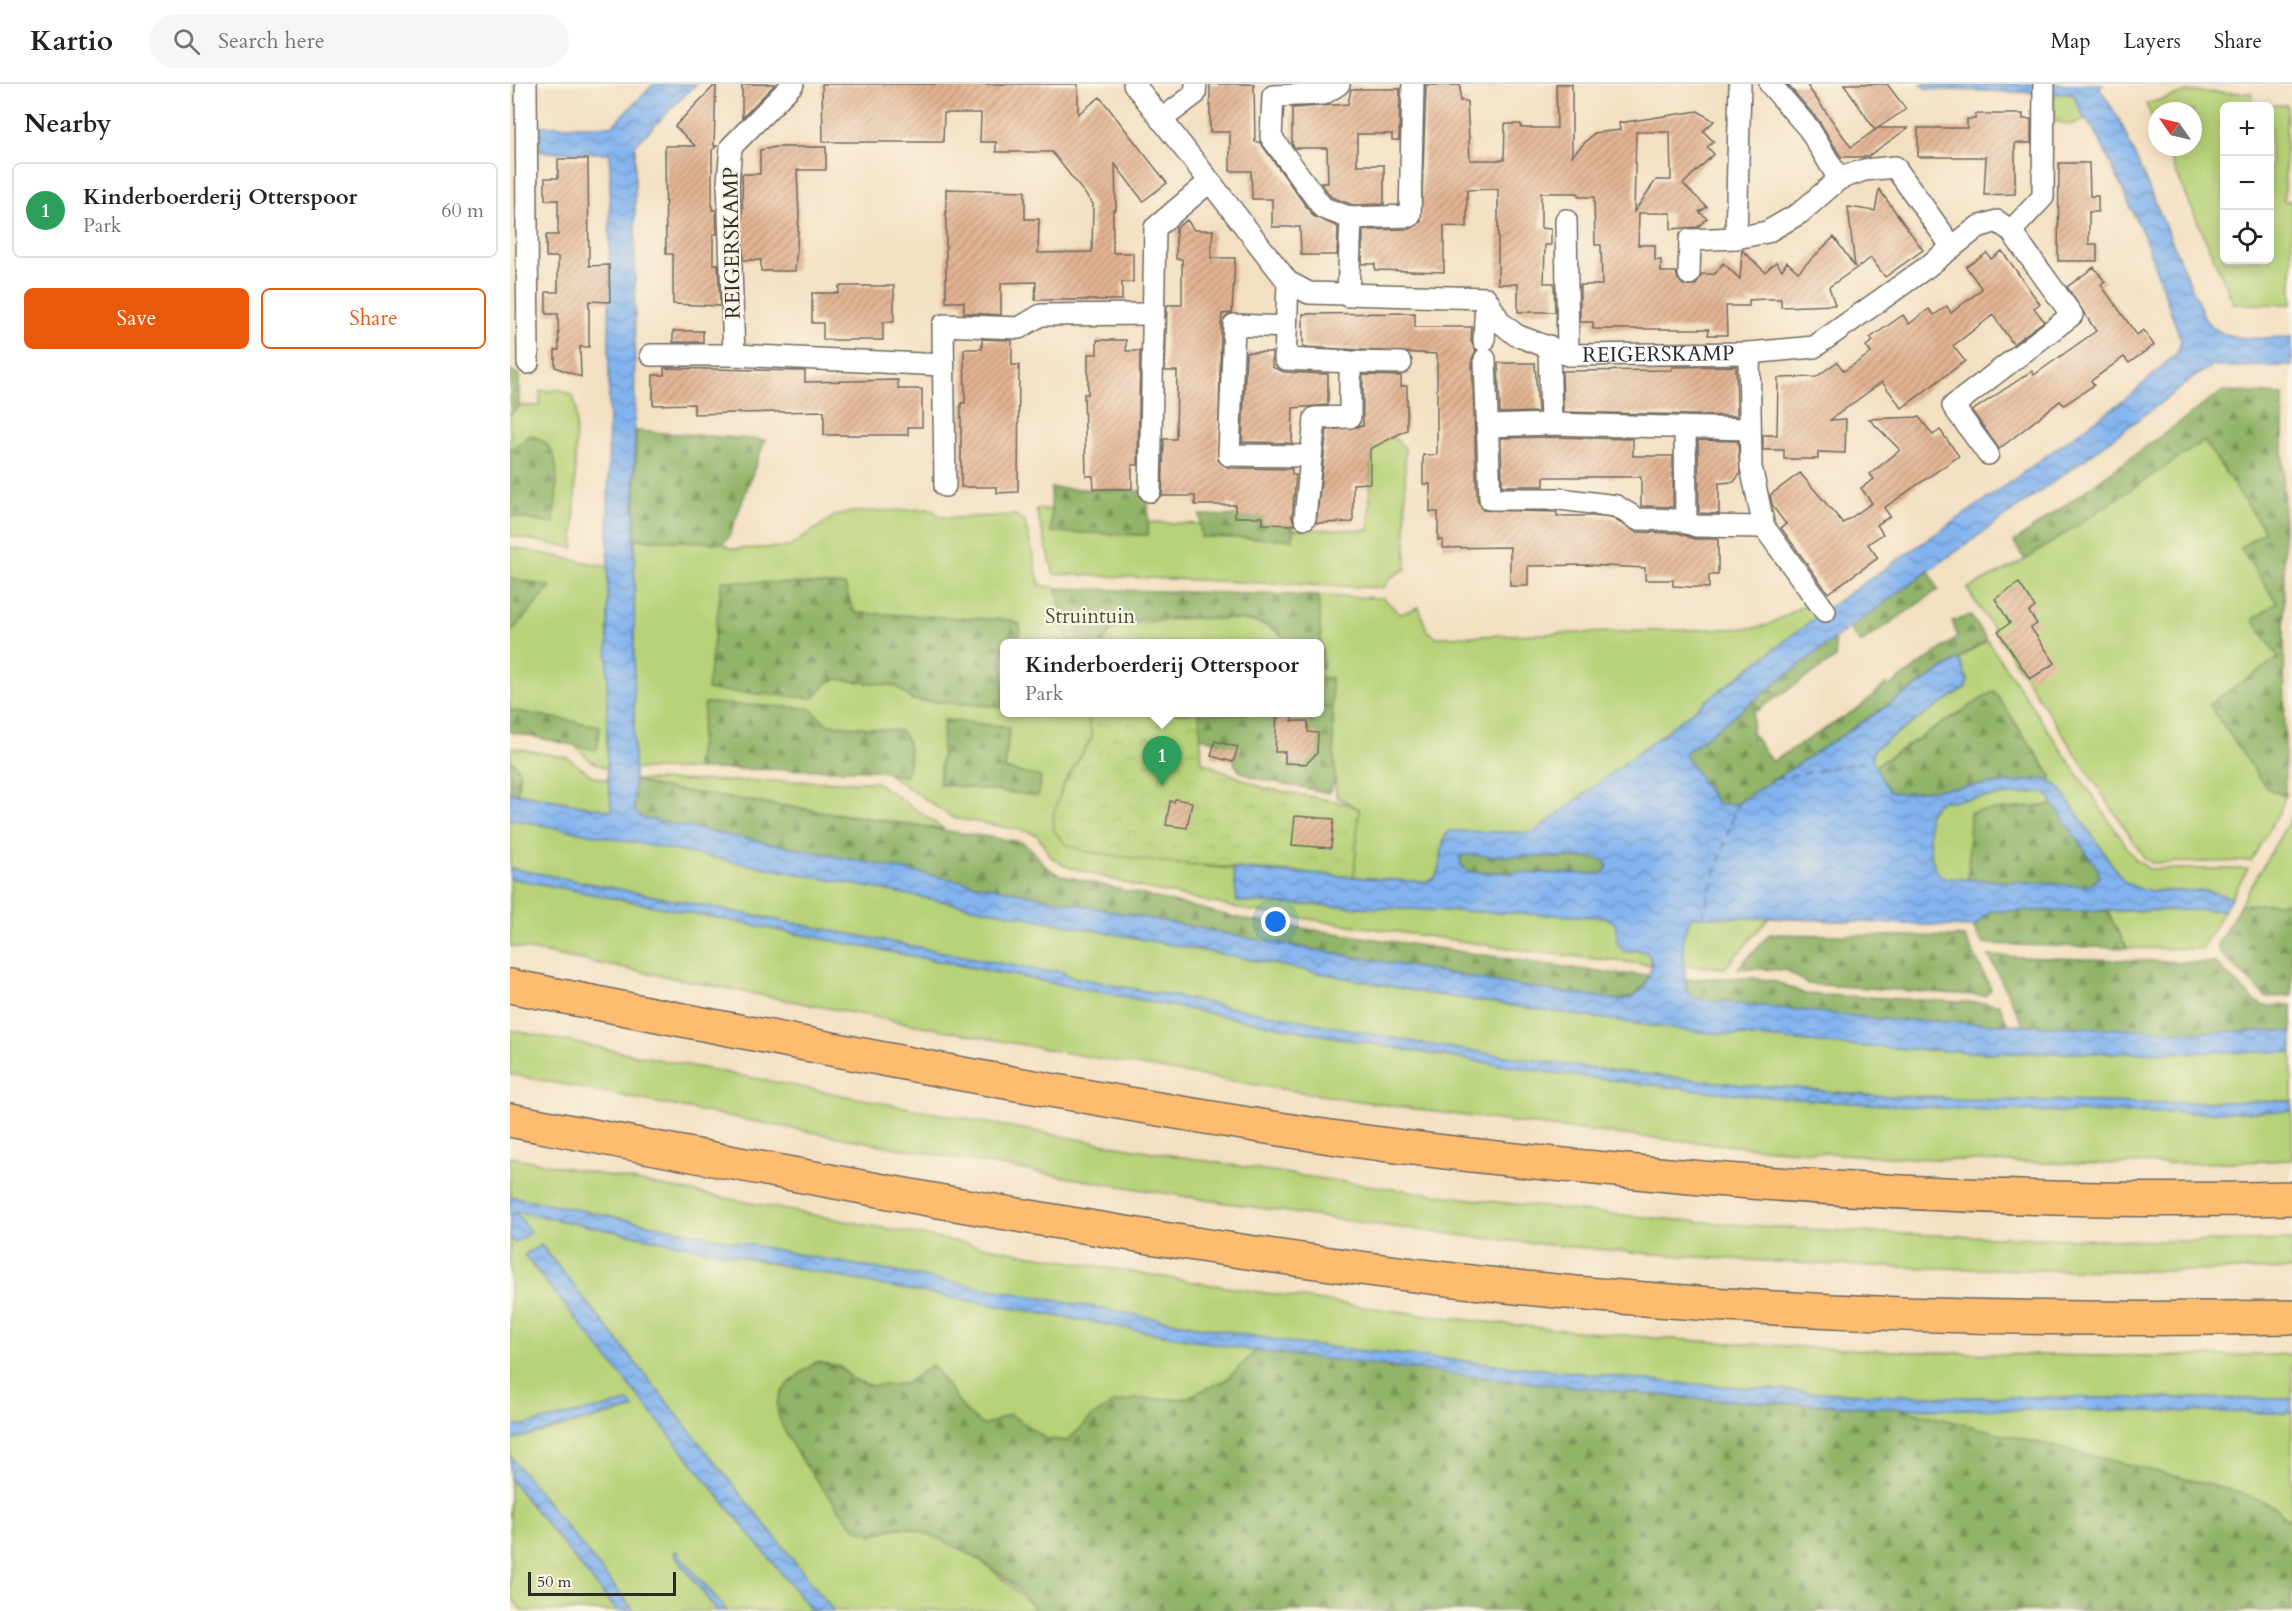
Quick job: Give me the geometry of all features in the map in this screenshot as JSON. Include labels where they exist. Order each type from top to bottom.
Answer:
[{"type":"highway","points":[[510,986],[1150,1108],[1362,1142],[1727,1181],[1839,1189],[2103,1198],[2292,1198]]},
{"type":"highway","points":[[510,1120],[877,1191],[1083,1227],[1273,1256],[1508,1286],[1633,1298],[1899,1314],[2292,1317]]},
{"type":"street","points":[[526,84],[518,237],[528,363]]},
{"type":"street","name":"REIGERSKAMP","points":[[734,355],[728,182],[731,147],[793,84]]},
{"type":"street","points":[[1134,84],[1288,282],[1309,293],[1348,296],[1486,298],[1484,350],[1490,499],[1560,499],[1616,506],[1637,519],[1680,520],[1696,526],[1764,527]]},
{"type":"street","points":[[1161,120],[1196,94],[1196,84]]},
{"type":"street","points":[[1339,84],[1323,94],[1273,96],[1271,137],[1323,208],[1352,218],[1410,216],[1413,84]]},
{"type":"street","points":[[1736,238],[1740,84]]},
{"type":"street","points":[[1770,84],[1809,129],[1839,179]]},
{"type":"street","points":[[1988,454],[1953,406],[2072,315],[2011,231],[2043,197],[2044,88]]},
{"type":"street","points":[[1689,274],[1690,240],[1736,238],[1767,232],[1800,213],[1839,179],[1864,170],[1895,167],[1952,247]]},
{"type":"street","points":[[1149,490],[1155,228],[1209,182]]},
{"type":"street","points":[[1348,296],[1352,218]]},
{"type":"street","name":"REIGERSKAMP","points":[[1551,424],[1566,220]]},
{"type":"street","name":"REIGERSKAMP","points":[[1486,298],[1500,322],[1516,335],[1558,351],[1749,353],[1814,347],[1978,227],[1997,221],[2011,231]]},
{"type":"street","points":[[1288,282],[1286,359],[1401,363]]},
{"type":"street","points":[[945,486],[944,325],[1019,328],[1041,315],[1154,314]]},
{"type":"street","points":[[1286,327],[1234,325],[1229,455],[1309,456]]},
{"type":"street","name":"REIGERSKAMP","points":[[1749,353],[1750,467],[1764,527],[1825,611]]},
{"type":"street","points":[[651,355],[734,355],[943,365]]},
{"type":"street","points":[[1305,518],[1309,456],[1315,418],[1350,417],[1350,362]]},
{"type":"street","points":[[1487,426],[1551,424],[1749,429]]},
{"type":"street","points":[[1685,429],[1686,523]]},
{"type":"green space","points":[[2055,92],[2073,94],[2085,119],[2070,125],[2054,121]]},
{"type":"green space","points":[[2188,92],[2252,93],[2252,102],[2220,102],[2220,264],[2274,264],[2274,105],[2287,105],[2284,201],[2292,201],[2292,304],[2234,304],[2169,156],[2202,156],[2202,102],[2153,102]]},
{"type":"green space","points":[[510,370],[519,375],[519,406],[510,414]]},
{"type":"green space","points":[[563,390],[573,396],[576,407],[574,548],[510,536],[510,516],[554,524],[531,435],[510,450],[510,414],[519,406],[540,406],[540,391]]},
{"type":"green space","points":[[2223,391],[2283,395],[2285,796],[2266,788],[2209,704],[2279,658],[2253,620],[2277,602],[2240,548],[2265,531],[2204,441],[2025,560],[2014,542]]},
{"type":"green space","points":[[636,431],[765,440],[729,537],[722,543],[635,539]]},
{"type":"green space","points":[[531,435],[543,441],[555,460],[557,486],[554,524],[510,516],[510,450]]},
{"type":"green space","points":[[1372,437],[1394,438],[1405,448],[1406,569],[1391,577],[1383,588],[1054,574],[1036,509],[1051,510],[1051,532],[1148,535],[1148,522],[1200,524],[1201,537],[1293,539],[1294,529],[1369,530]]},
{"type":"green space","points":[[2204,440],[2265,531],[2240,548],[2278,603],[2279,658],[2266,788],[2285,796],[2281,809],[2251,861],[2152,863],[2145,859],[1967,589],[2025,560]]},
{"type":"green space","points":[[1051,488],[1148,491],[1148,535],[1051,532]]},
{"type":"green space","points":[[931,509],[942,517],[955,518],[1016,515],[1025,523],[1040,585],[1057,588],[1067,639],[1019,639],[1020,625],[1011,620],[857,613],[852,608],[828,682],[837,679],[896,686],[912,700],[1000,707],[1000,717],[1192,717],[1158,862],[1233,869],[1238,902],[1605,917],[1615,922],[1625,952],[1638,950],[1648,953],[1652,965],[1536,952],[1246,910],[1136,886],[1065,866],[1051,857],[1037,835],[953,818],[888,774],[905,776],[907,771],[909,759],[907,740],[900,731],[827,724],[705,703],[696,769],[633,769],[635,539],[722,543],[731,549],[789,547],[836,515],[853,512]],"holes":[[[944,721],[1009,727],[1005,769]]]},
{"type":"green space","points":[[1200,515],[1294,518],[1293,539],[1201,537]]},
{"type":"green space","points":[[510,547],[609,567],[607,769],[591,761],[574,745],[597,750],[600,726],[510,710],[510,633],[551,587],[510,578]]},
{"type":"green space","points":[[1929,571],[1938,590],[1861,643],[1849,628]]},
{"type":"green space","points":[[510,578],[551,587],[510,633]]},
{"type":"green space","points":[[722,581],[845,585],[852,608],[857,613],[1011,620],[1020,625],[1019,639],[1000,639],[1000,707],[912,700],[896,686],[837,679],[828,682],[814,698],[707,690]]},
{"type":"green space","name":"Struintuin","points":[[1057,588],[1318,596],[1321,639],[1285,639],[1271,626],[1255,622],[1217,618],[1172,618],[1121,625],[1104,639],[1067,639]]},
{"type":"green space","points":[[1318,596],[1383,598],[1400,614],[1419,607],[1427,631],[1437,637],[1753,628],[1768,625],[1806,604],[1818,616],[1533,833],[1449,831],[1443,843],[1437,873],[1434,879],[1424,882],[1354,877],[1359,809],[1336,796],[1331,678],[1324,678],[1324,639],[1321,639]]},
{"type":"green space","points":[[1971,616],[1987,640],[1737,804],[1717,804],[1684,754],[1834,639],[1836,658],[1753,713],[1752,733],[1772,762],[1860,707],[1886,684],[1890,686],[1958,637],[1952,621]]},
{"type":"green space","points":[[1187,618],[1242,620],[1268,627],[1285,639],[1105,639],[1112,630],[1121,625]]},
{"type":"green space","points":[[1987,640],[2135,859],[2149,869],[2248,869],[2231,898],[2206,891],[2142,891],[2122,879],[2059,787],[2051,781],[2051,775],[1994,691],[1875,766],[1872,760],[1874,749],[1966,687],[1968,680],[1959,659]]},
{"type":"green space","points":[[1324,678],[1331,678],[1335,780],[1329,793],[1255,778],[1239,771],[1234,763],[1237,747],[1200,737],[1199,717],[1324,717]]},
{"type":"green space","points":[[1994,691],[2051,776],[2051,781],[2046,779],[1900,793],[1889,792],[1875,766]]},
{"type":"green space","points":[[705,703],[810,708],[827,724],[900,731],[907,740],[909,759],[907,771],[905,776],[874,770],[696,769]]},
{"type":"green space","points":[[510,710],[600,726],[597,750],[510,732]]},
{"type":"green space","points":[[1088,717],[1199,717],[1202,762],[1264,788],[1345,803],[1359,809],[1354,877],[1158,862],[1084,851],[1065,844],[1054,831],[1053,816],[1063,785],[1092,737]]},
{"type":"green space","points":[[944,720],[1009,727],[1005,769],[1041,777],[1038,796],[939,784]]},
{"type":"green space","points":[[510,747],[568,758],[594,777],[609,780],[612,811],[517,793],[520,775],[517,767],[510,760]]},
{"type":"green space","points":[[510,760],[519,770],[517,793],[510,792]]},
{"type":"green space","points":[[634,780],[876,782],[944,829],[656,787]]},
{"type":"green space","points":[[634,780],[656,787],[1021,842],[1031,849],[1047,868],[1060,875],[1247,920],[1605,973],[1649,975],[1639,994],[1619,1000],[1525,987],[1248,938],[642,818],[634,811]]},
{"type":"green space","points":[[2046,793],[2055,805],[1971,812],[1968,879],[1947,879],[1939,874],[1930,850],[1928,815],[1937,802]]},
{"type":"green space","points":[[2055,805],[2097,868],[2100,876],[2089,887],[1968,879],[1970,812]]},
{"type":"green space","points":[[2292,816],[2292,902],[2240,905]]},
{"type":"green space","points":[[510,819],[1431,994],[1681,1030],[1853,1046],[1993,1053],[2292,1052],[2292,1101],[2143,1103],[1949,1099],[1932,1096],[1887,1097],[1752,1086],[1580,1067],[1425,1044],[1072,977],[1060,971],[1040,971],[510,868]]},
{"type":"green space","points":[[1460,854],[1596,858],[1605,861],[1608,867],[1602,874],[1468,872],[1461,865]]},
{"type":"green space","points":[[510,878],[1308,1032],[1419,1052],[1587,1077],[1763,1096],[1939,1108],[2116,1113],[2292,1111],[2292,1160],[2067,1163],[1843,1154],[1619,1134],[1396,1106],[1173,1071],[952,1032],[510,946]]},
{"type":"green space","points":[[2292,902],[2292,996],[2266,997],[2218,951],[2218,943],[2240,905]]},
{"type":"green space","points":[[2224,910],[2202,949],[2127,948],[2107,911]]},
{"type":"green space","points":[[1990,911],[2107,911],[2127,948],[1983,944],[1973,927]]},
{"type":"green space","points":[[1691,917],[1769,918],[1725,968],[1684,965],[1683,936]]},
{"type":"green space","points":[[1770,934],[1965,937],[1991,989],[1985,996],[1808,984],[1786,970],[1738,968]]},
{"type":"green space","points":[[1989,956],[2215,963],[2256,1002],[2264,1006],[2292,1005],[2292,1031],[2202,1032],[2024,1026]]},
{"type":"green space","points":[[1684,979],[1761,979],[1776,982],[1804,994],[1999,1004],[2009,1026],[1878,1019],[1693,998],[1686,990]]},
{"type":"green space","points":[[510,1030],[1076,1139],[1417,1192],[1650,1218],[1805,1229],[2134,1240],[2292,1240],[2292,1269],[2197,1271],[1881,1267],[1723,1259],[1566,1247],[1409,1229],[1183,1196],[958,1159],[510,1074]]},
{"type":"green space","points":[[510,1157],[1082,1264],[1312,1300],[1493,1323],[1759,1345],[1892,1351],[2125,1356],[2292,1354],[2292,1399],[1953,1397],[1812,1392],[1676,1383],[1298,1344],[806,1256],[510,1196]]},
{"type":"green space","points":[[514,1211],[875,1284],[1256,1351],[1226,1380],[1183,1399],[1136,1399],[1077,1432],[1067,1441],[1046,1439],[1010,1414],[984,1426],[967,1413],[932,1365],[905,1384],[871,1386],[852,1379],[839,1366],[816,1362],[787,1386],[871,1535],[903,1528],[920,1530],[938,1536],[993,1570],[1035,1610],[834,1611],[541,1245],[525,1255],[812,1611],[727,1611],[676,1551],[674,1554],[717,1611],[634,1611],[510,1456],[510,1440],[633,1409],[629,1402],[510,1428],[510,1237],[515,1243],[529,1232]]},
{"type":"green space","points":[[1256,1351],[1699,1399],[1898,1408],[2235,1491],[2272,1505],[2292,1522],[2292,1611],[1035,1611],[1027,1598],[1014,1585],[959,1548],[906,1528],[872,1533],[850,1523],[803,1462],[782,1425],[777,1409],[779,1397],[786,1387],[816,1362],[839,1366],[852,1379],[871,1386],[905,1384],[932,1365],[967,1413],[984,1426],[1010,1414],[1046,1439],[1067,1441],[1092,1417],[1113,1403],[1136,1399],[1183,1399],[1226,1380]]},
{"type":"green space","points":[[1898,1408],[2292,1413],[2292,1522],[2272,1505]]},
{"type":"green space","points":[[510,1479],[617,1611],[522,1611],[510,1595]]},
{"type":"water","points":[[654,84],[696,84],[635,145],[634,811],[642,818],[1248,938],[1525,987],[1619,1000],[1631,998],[1644,988],[1652,965],[1648,953],[1638,950],[1625,952],[1618,946],[1615,923],[1605,917],[1237,902],[1233,869],[1424,882],[1434,879],[1437,873],[1449,831],[1533,833],[1832,605],[1988,498],[2132,394],[2178,352],[2181,340],[2144,236],[2096,132],[2085,119],[2073,94],[1927,89],[1921,84],[2103,84],[2099,87],[2120,121],[2206,321],[2214,329],[2234,337],[2292,337],[2292,366],[2212,367],[2203,371],[2088,457],[1834,639],[1684,754],[1717,804],[1737,804],[1959,659],[1968,680],[1966,687],[1874,749],[1872,760],[1889,792],[1900,793],[2046,779],[2059,787],[2122,879],[2131,885],[2151,891],[2204,891],[2231,898],[2224,910],[1990,911],[1973,927],[1691,917],[1683,937],[1686,990],[1693,998],[1878,1019],[2202,1032],[2292,1031],[2292,1052],[1993,1053],[1853,1046],[1681,1030],[1431,994],[510,819],[510,792],[612,811],[607,769],[610,153],[540,152],[540,126],[612,126]],"holes":[[[2046,793],[2097,868],[2100,876],[2089,886],[1943,878],[1934,865],[1930,849],[1928,815],[1937,802]],[[1460,855],[1596,858],[1605,861],[1608,867],[1602,874],[1468,872],[1461,865]]]},
{"type":"water","points":[[510,868],[1040,971],[1060,971],[1072,977],[1425,1044],[1580,1067],[1752,1086],[1790,1087],[1865,1095],[2143,1103],[2292,1101],[2292,1111],[2116,1113],[1939,1108],[1763,1096],[1587,1077],[1419,1052],[1308,1032],[510,878]]},
{"type":"water","points":[[510,1196],[806,1256],[1298,1344],[1676,1383],[1812,1392],[1953,1397],[2292,1399],[2292,1413],[1898,1408],[1699,1399],[1516,1381],[1256,1351],[875,1284],[515,1211],[530,1232],[515,1243],[510,1237]]},
{"type":"water","points":[[541,1245],[834,1611],[812,1611],[524,1255]]},
{"type":"water","points":[[629,1402],[634,1408],[510,1440],[510,1428]]},
{"type":"water","points":[[510,1456],[634,1611],[617,1611],[510,1479]]},
{"type":"water","points":[[676,1551],[727,1611],[717,1611],[674,1553]]},
{"type":"building","points":[[716,84],[714,146],[717,146],[712,150],[712,210],[716,210],[717,234],[713,234],[713,264],[718,264],[720,306],[673,304],[673,254],[666,254],[665,146],[695,146],[675,126]]},
{"type":"building","points":[[742,84],[775,84],[742,118]]},
{"type":"building","points":[[822,84],[1078,84],[1078,114],[1100,97],[1167,183],[1143,201],[1115,164],[1116,210],[1113,210],[1113,253],[1133,253],[1133,282],[1122,282],[1122,300],[1035,300],[1036,282],[1001,283],[1001,315],[964,313],[964,302],[946,302],[946,189],[1025,191],[1025,219],[1039,219],[1038,253],[1092,252],[1093,204],[1052,152],[996,152],[996,142],[980,142],[981,113],[944,113],[943,142],[823,142]]},
{"type":"building","points":[[1210,84],[1254,84],[1255,142],[1260,142],[1313,216],[1338,227],[1337,255],[1301,255],[1300,227],[1272,227],[1272,199],[1252,199],[1251,171],[1230,171],[1230,132],[1210,132]]},
{"type":"building","points":[[1556,84],[1572,84],[1572,156],[1594,133],[1620,130],[1619,123],[1698,111],[1714,121],[1703,131],[1714,142],[1707,147],[1714,154],[1683,184],[1707,207],[1699,212],[1707,218],[1698,227],[1671,229],[1671,213],[1639,213],[1638,245],[1655,245],[1655,260],[1661,260],[1661,272],[1676,272],[1683,285],[1696,285],[1702,274],[1715,274],[1723,263],[1740,279],[1742,250],[1765,272],[1776,262],[1782,270],[1787,262],[1798,272],[1834,237],[1855,267],[1848,207],[1875,211],[1879,189],[1923,250],[1885,277],[1871,258],[1829,287],[1835,305],[1781,307],[1781,299],[1765,299],[1749,300],[1749,306],[1726,306],[1727,335],[1708,335],[1709,329],[1593,329],[1593,322],[1580,322],[1580,285],[1602,285],[1601,245],[1595,245],[1594,197],[1579,197],[1578,193],[1541,193],[1541,228],[1551,229],[1551,245],[1545,245],[1544,283],[1554,283],[1555,312],[1518,312],[1518,284],[1498,284],[1498,189],[1467,190],[1467,227],[1444,226],[1444,272],[1375,270],[1375,264],[1362,264],[1363,230],[1410,229],[1421,222],[1426,85],[1460,85],[1460,101],[1467,101],[1470,160],[1504,160],[1505,124],[1521,124],[1521,128],[1557,128]],"holes":[[[1636,132],[1670,132],[1671,180],[1656,180],[1634,212]]]},
{"type":"building","points":[[1787,84],[1806,84],[1851,147],[1878,128],[1908,128],[1867,157],[1841,157],[1819,121]]},
{"type":"building","points":[[1844,84],[1887,84],[1906,109],[1875,130]]},
{"type":"building","points":[[1351,89],[1400,89],[1399,140],[1392,140],[1392,134],[1357,134],[1357,165],[1384,165],[1384,204],[1353,205],[1331,197],[1321,183],[1328,183],[1327,148],[1295,148],[1292,144],[1292,108],[1348,104]]},
{"type":"building","points":[[1976,114],[2023,114],[2023,119],[2031,119],[2031,143],[2015,143],[2015,194],[1984,195],[1986,157],[1918,157],[1918,128],[1967,128],[1967,119],[1975,119]]},
{"type":"building","points":[[776,147],[826,147],[826,170],[797,170],[799,216],[795,271],[761,271],[761,260],[743,260],[742,174],[760,174],[760,150]]},
{"type":"building","points":[[558,159],[588,159],[589,266],[609,265],[610,302],[589,301],[589,347],[580,347],[581,377],[555,367],[555,350],[559,350],[558,314],[546,314],[546,292],[558,292],[558,257],[546,257],[546,235],[558,235],[558,200],[545,200],[545,178],[558,178]]},
{"type":"building","points":[[2059,163],[2089,163],[2090,196],[2098,196],[2098,212],[2089,212],[2089,244],[2097,244],[2097,261],[2058,261]]},
{"type":"building","points":[[1187,220],[1194,230],[1213,230],[1211,258],[1235,258],[1232,313],[1222,314],[1221,325],[1218,460],[1229,468],[1292,469],[1292,475],[1296,475],[1292,517],[1295,525],[1263,524],[1263,517],[1235,517],[1235,505],[1195,505],[1195,496],[1162,496],[1164,439],[1176,439],[1177,371],[1165,371],[1167,305],[1182,305],[1182,259],[1176,259],[1176,228]]},
{"type":"building","points":[[2002,251],[2040,304],[2034,308],[2044,321],[2013,344],[1993,315],[1953,346],[1965,361],[1902,408],[1882,382],[1830,420],[1846,419],[1845,453],[1818,452],[1818,459],[1784,459],[1784,450],[1763,450],[1763,435],[1777,435],[1778,378],[1816,377],[1837,362],[1844,371],[1871,353],[1866,346],[1873,341],[1870,338],[1903,315],[1909,324],[1929,309],[1934,315],[1947,306],[1951,313],[1982,289],[1966,267],[1987,253],[1991,259]]},
{"type":"building","points":[[2094,267],[2105,282],[2101,285],[2137,335],[2143,330],[2154,345],[2129,363],[2124,357],[2091,381],[2094,385],[2064,405],[2060,401],[1999,449],[1972,411],[2032,371],[2034,375],[2096,331],[2067,287]]},
{"type":"building","points":[[839,286],[894,286],[894,322],[883,322],[883,340],[823,340],[823,323],[812,323],[812,293],[839,293]]},
{"type":"building","points":[[1415,313],[1415,327],[1472,327],[1471,341],[1476,351],[1472,359],[1477,499],[1483,510],[1557,512],[1557,516],[1612,518],[1636,532],[1678,533],[1695,539],[1718,539],[1718,575],[1709,575],[1709,588],[1673,586],[1673,580],[1645,580],[1645,568],[1586,565],[1528,566],[1528,586],[1510,586],[1510,547],[1443,548],[1443,540],[1438,540],[1438,512],[1430,512],[1430,484],[1423,484],[1423,455],[1437,455],[1437,354],[1303,347],[1303,314]]},
{"type":"building","points":[[673,331],[703,331],[703,342],[673,342]]},
{"type":"building","points":[[982,339],[1012,340],[1012,365],[1019,365],[1018,492],[997,493],[997,487],[961,487],[961,403],[965,403],[964,349],[982,349]]},
{"type":"building","points":[[1097,340],[1126,340],[1126,351],[1140,351],[1138,465],[1132,465],[1132,489],[1094,489],[1093,476],[1086,476],[1084,394],[1088,394],[1088,354],[1097,354]]},
{"type":"building","points":[[1246,352],[1272,352],[1272,367],[1284,372],[1328,374],[1328,405],[1293,408],[1292,443],[1242,442]]},
{"type":"building","points":[[1498,363],[1535,363],[1538,412],[1500,413]]},
{"type":"building","points":[[1736,366],[1737,416],[1563,412],[1562,371],[1672,370],[1672,367]]},
{"type":"building","points":[[664,368],[805,371],[805,382],[898,380],[898,389],[922,389],[922,427],[908,427],[908,435],[824,435],[824,411],[694,414],[694,404],[653,405],[653,375],[664,375]]},
{"type":"building","points":[[1363,375],[1401,376],[1401,386],[1407,386],[1407,430],[1370,449],[1370,483],[1353,484],[1353,522],[1316,523],[1327,430],[1363,426]]},
{"type":"building","points":[[1919,417],[1933,435],[1940,430],[1959,456],[1884,508],[1890,516],[1877,525],[1883,534],[1868,544],[1878,558],[1828,593],[1781,528],[1786,524],[1773,507],[1770,495],[1800,473],[1843,523],[1872,503],[1861,488],[1874,479],[1870,474],[1900,450],[1869,419]]},
{"type":"building","points":[[1501,438],[1633,439],[1633,456],[1673,456],[1673,507],[1641,506],[1641,477],[1544,477],[1544,486],[1502,486]]},
{"type":"building","points":[[1698,440],[1738,441],[1740,474],[1734,482],[1719,483],[1719,514],[1699,513]]},
{"type":"building","points":[[2019,583],[2035,607],[2029,612],[2037,624],[2031,628],[2055,663],[2030,679],[1998,631],[2010,623],[1995,599]]},
{"type":"building","points":[[1277,717],[1292,717],[1292,721],[1308,721],[1308,732],[1318,733],[1317,753],[1306,764],[1285,763],[1285,752],[1275,752]]},
{"type":"building","points":[[1215,741],[1238,747],[1233,762],[1211,756]]},
{"type":"building","points":[[1175,799],[1192,802],[1187,828],[1166,825],[1170,801],[1174,802]]},
{"type":"building","points":[[1295,816],[1334,819],[1331,848],[1292,845]]},
{"type":"ferry route","points":[[1775,779],[1872,760]]},
{"type":"ferry route","points":[[1702,916],[1737,804]]},
{"type":"place","name":"Kinderboerderij Otterspoor","points":[[1162,786]]}]
